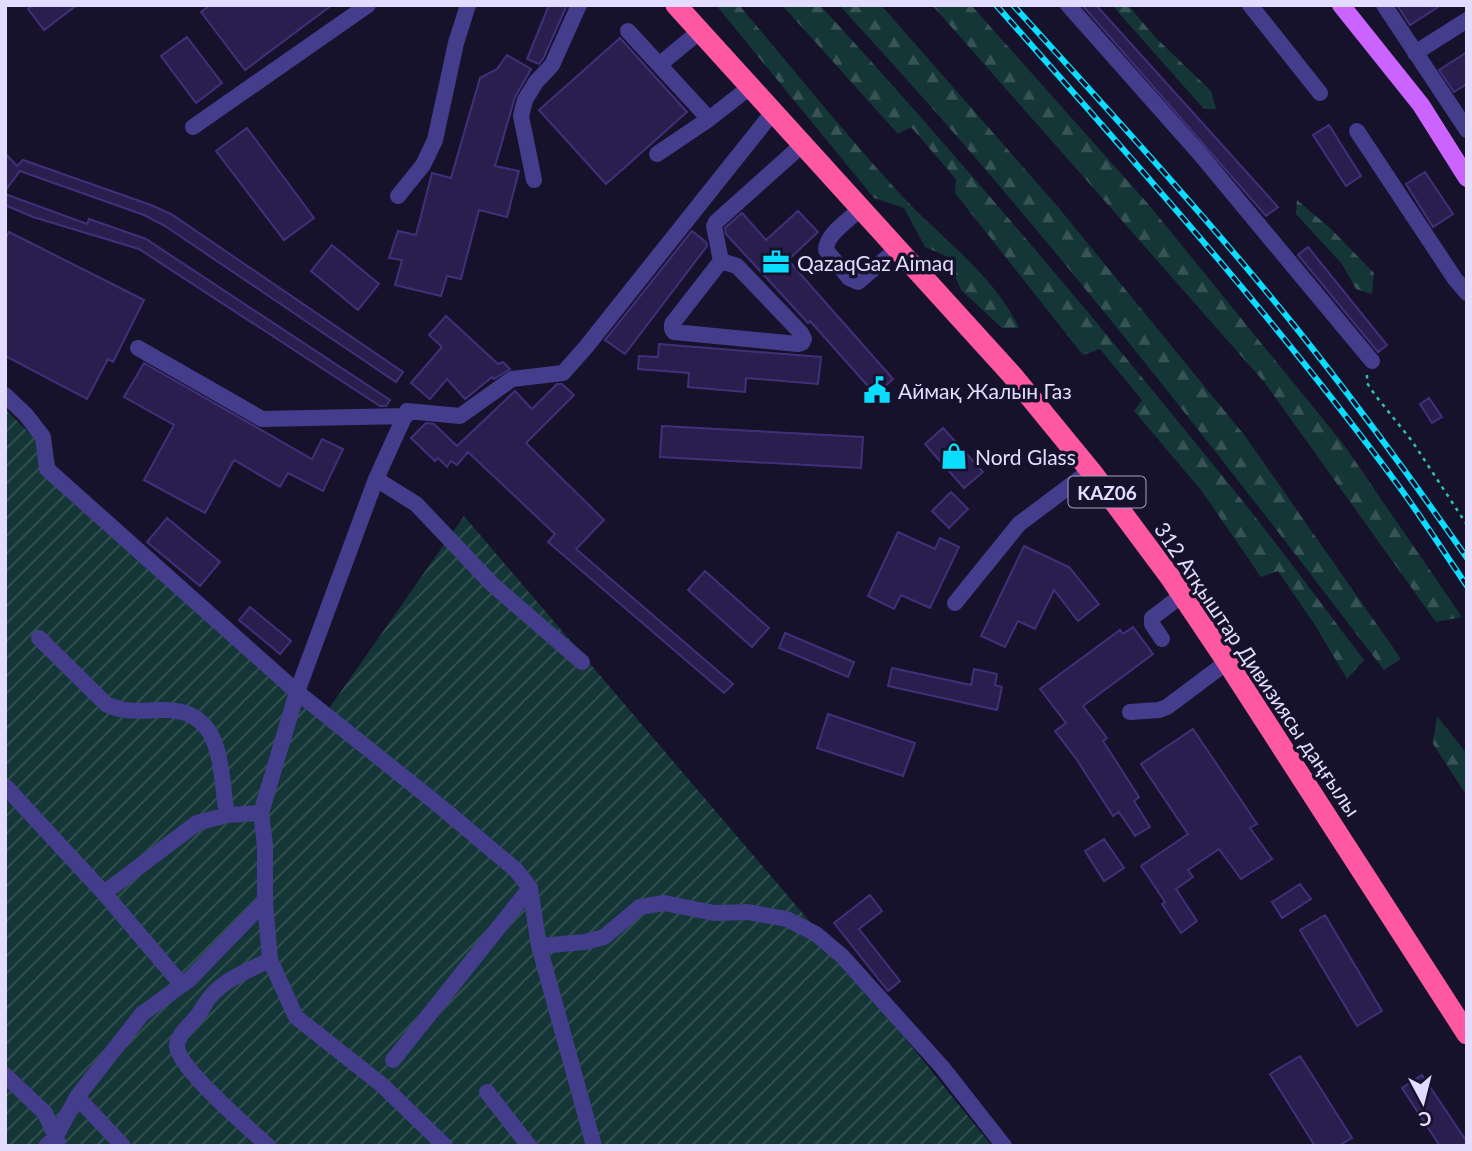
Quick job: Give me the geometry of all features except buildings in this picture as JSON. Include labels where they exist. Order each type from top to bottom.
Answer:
[{"type":"highway","name":"312 Атқыштар Дивизиясы даңғылы","points":[[676,5],[1012,375],[1091,470],[1227,662],[1467,1034]]},
{"type":"main road","points":[[1341,5],[1421,105],[1467,178]]},
{"type":"lane","points":[[192,127],[368,5]]},
{"type":"lane","points":[[398,196],[423,165],[435,140],[456,43],[468,5]]},
{"type":"lane","points":[[534,180],[521,116],[525,100],[536,82],[552,65],[579,5]]},
{"type":"lane","points":[[1068,5],[1200,154],[1372,361]]},
{"type":"lane","points":[[1250,5],[1320,93]]},
{"type":"lane","points":[[1384,5],[1467,130]]},
{"type":"lane","points":[[1415,53],[1467,20]]},
{"type":"lane","points":[[628,31],[709,119]]},
{"type":"lane","points":[[659,65],[699,31]]},
{"type":"lane","points":[[657,154],[750,87]]},
{"type":"lane","points":[[445,1146],[382,1085],[296,1017],[270,960],[261,813],[297,692],[376,479],[407,411],[460,415],[512,379],[563,373],[773,112]]},
{"type":"lane","points":[[1357,131],[1467,293]]},
{"type":"lane","points":[[721,261],[737,266],[802,333],[802,343],[674,332],[672,324],[721,261],[714,226],[716,222],[802,145]]},
{"type":"lane","points":[[860,209],[825,246],[849,278],[858,282],[897,249]]},
{"type":"lane","points":[[138,348],[262,419],[405,416]]},
{"type":"lane","points":[[5,395],[26,415],[43,437],[47,469],[297,692],[516,870],[530,888],[539,946],[594,1146]]},
{"type":"lane","points":[[954,603],[1019,524],[1091,470]]},
{"type":"lane","points":[[376,479],[416,504],[493,584],[582,662]]},
{"type":"lane","points":[[1162,639],[1152,624],[1152,618],[1182,595]]},
{"type":"lane","points":[[39,638],[106,704],[115,709],[130,712],[178,709],[191,715],[210,730],[220,758],[227,815]]},
{"type":"lane","points":[[1130,712],[1159,710],[1167,706],[1227,662]]},
{"type":"lane","points":[[5,786],[104,893],[182,985]]},
{"type":"lane","points":[[104,893],[197,823],[227,815],[261,813]]},
{"type":"lane","points":[[393,1060],[530,888]]},
{"type":"lane","points":[[54,1143],[77,1097],[142,1014],[182,985],[265,901]]},
{"type":"lane","points":[[539,946],[585,942],[604,937],[640,907],[664,903],[714,913],[748,912],[787,919],[816,934],[842,956],[942,1068],[1004,1146]]},
{"type":"lane","points":[[268,1146],[190,1071],[178,1051],[177,1044],[180,1036],[211,996],[228,981],[270,960]]},
{"type":"lane","points":[[5,1075],[45,1113],[54,1143]]},
{"type":"lane","points":[[487,1092],[529,1146]]},
{"type":"lane","points":[[77,1097],[123,1146]]},
{"type":"path","points":[[1372,361],[1367,372],[1367,383],[1412,440],[1467,525]]},
{"type":"green space","points":[[716,5],[739,5],[882,174],[918,213],[982,274],[1019,328],[1002,328],[961,290],[946,256],[925,247],[904,208],[874,198]]},
{"type":"green space","points":[[782,5],[820,5],[925,122],[1079,302],[1246,506],[1364,660],[1347,679],[1315,625],[1278,571],[1261,577],[1201,490],[1134,411],[1142,400],[1100,349],[1083,355],[955,193],[956,179],[911,127],[898,134]]},
{"type":"green space","points":[[839,5],[881,5],[1058,207],[1245,436],[1401,659],[1384,670],[1187,415],[1051,248],[982,165]]},
{"type":"green space","points":[[932,5],[971,5],[1149,205],[1344,445],[1462,617],[1436,622],[1265,383]]},
{"type":"green space","points":[[1112,5],[1128,5],[1155,37],[1211,91],[1216,109],[1204,109]]},
{"type":"green space","points":[[1297,200],[1331,229],[1374,273],[1372,294],[1356,289],[1342,264],[1296,214]]},
{"type":"green space","points":[[5,409],[54,457],[59,488],[328,710],[464,516],[834,950],[992,1146],[5,1146]]},
{"type":"green space","points":[[1437,716],[1467,754],[1467,796],[1433,744]]},
{"type":"railway","points":[[996,5],[1253,300],[1398,485],[1467,586]]},
{"type":"railway","points":[[1013,5],[1190,202],[1293,324],[1382,440],[1467,558]]},
{"type":"place","name":"QazaqGaz Aimaq","points":[[776,262]]},
{"type":"place","name":"Аймақ Жалын Газ","points":[[877,390]]},
{"type":"place","name":"Nord Glass","points":[[954,456]]}]
